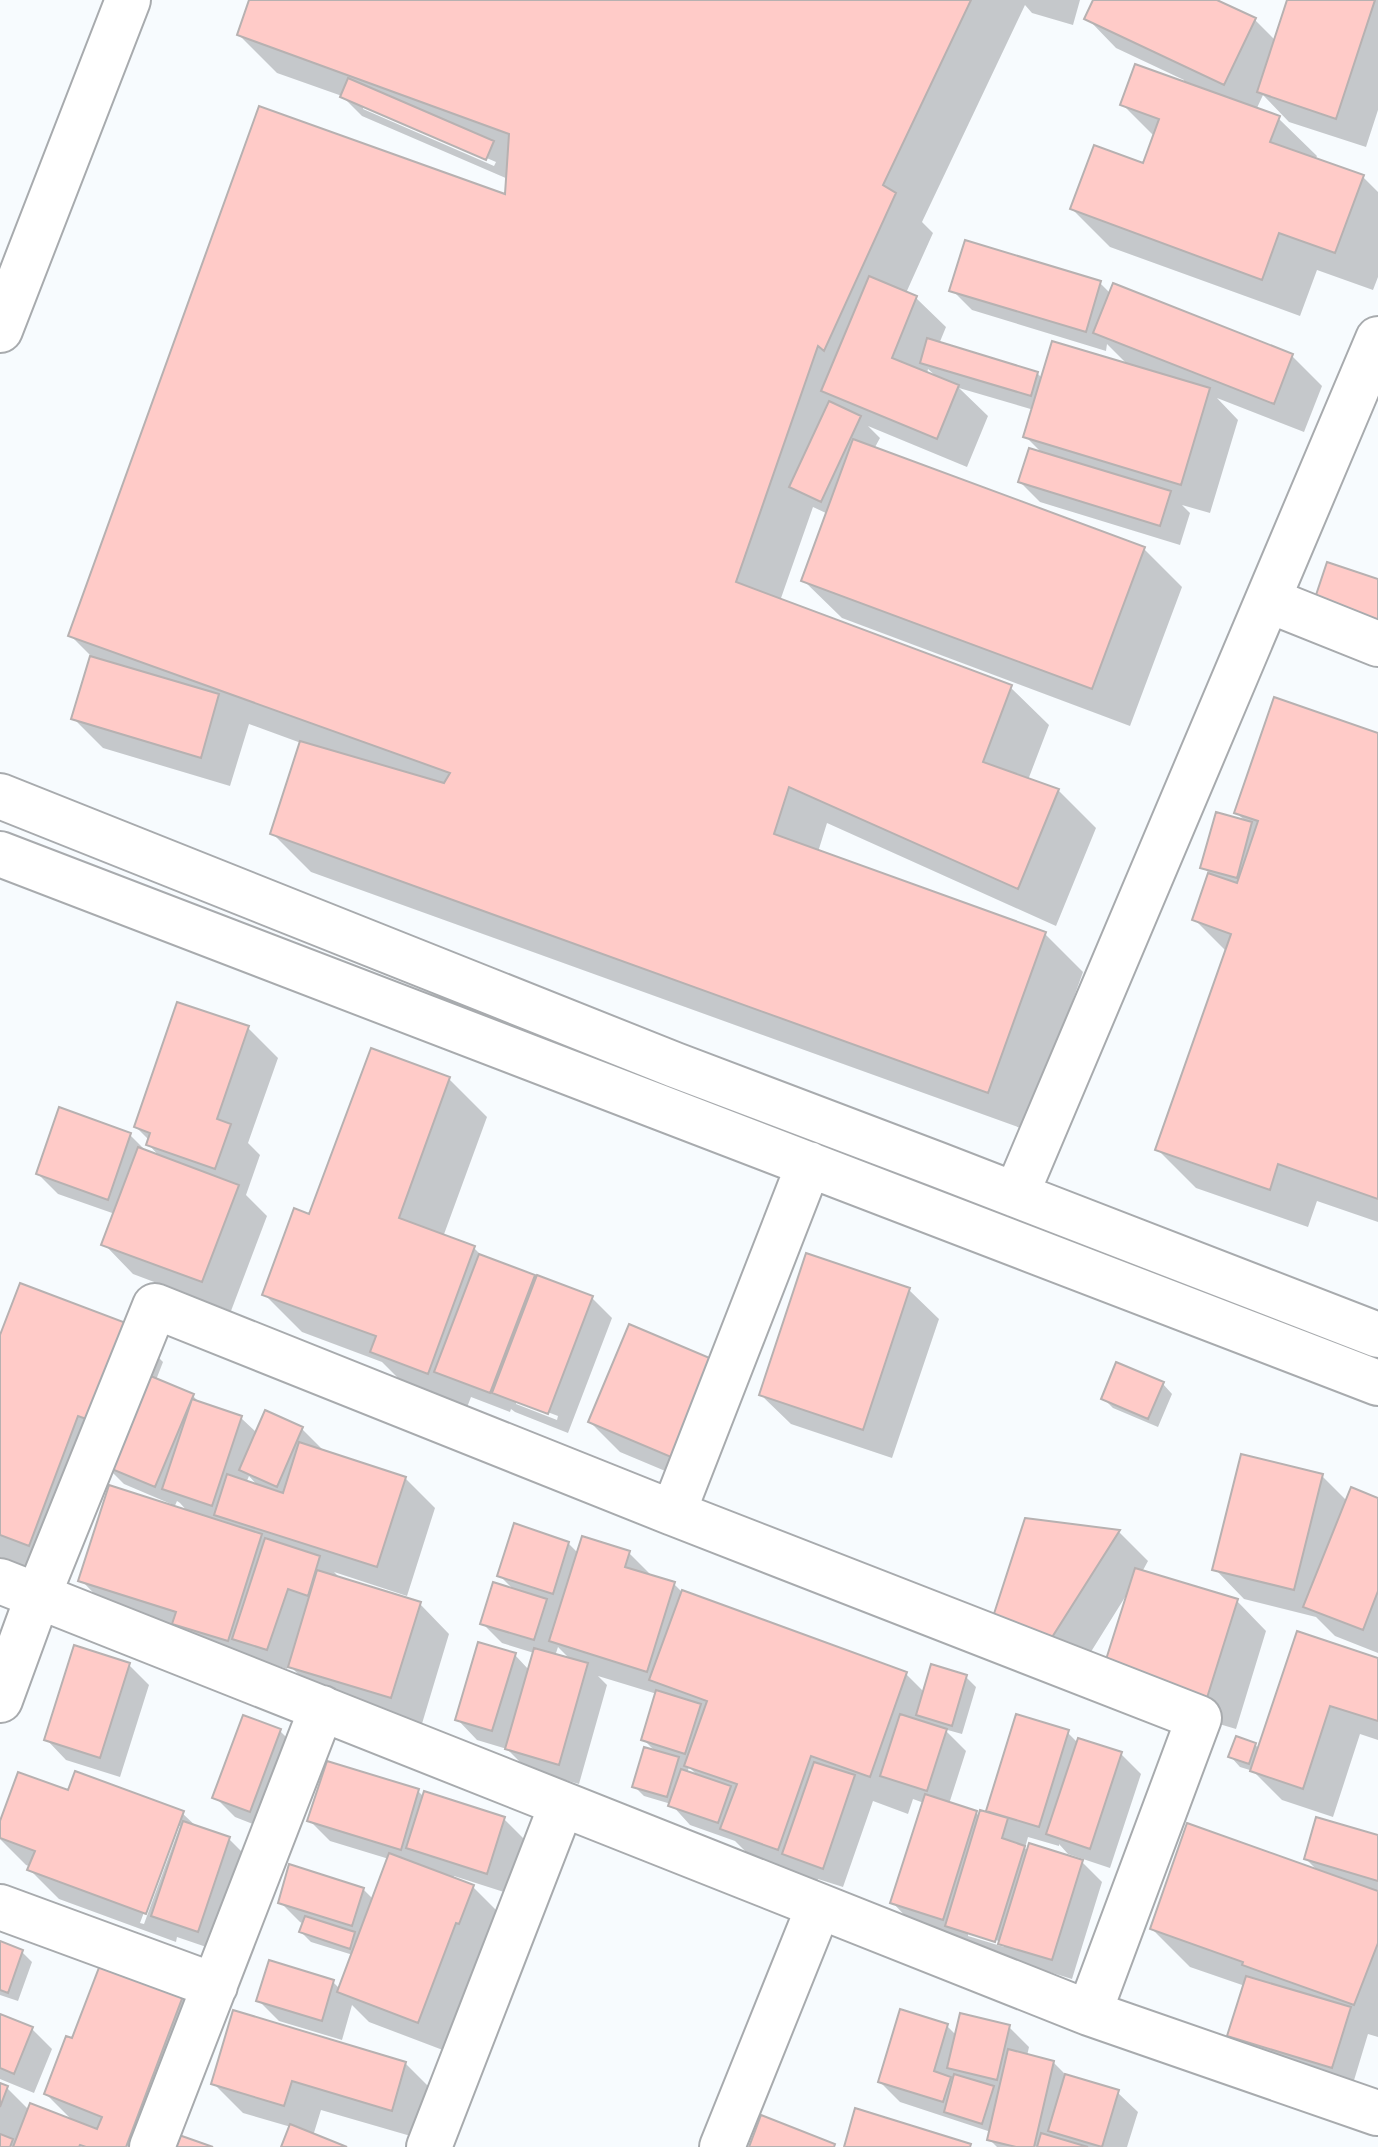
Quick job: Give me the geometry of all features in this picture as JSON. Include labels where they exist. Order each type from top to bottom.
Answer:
[{"type":"street","points":[[0,330],[128,0]]},
{"type":"street","points":[[1016,1195],[1378,339]]},
{"type":"street","points":[[1268,600],[1378,644]]},
{"type":"street","points":[[0,796],[675,1065],[1378,1335]]},
{"type":"street","points":[[0,854],[1378,1383]]},
{"type":"street","points":[[660,1107],[675,1065]]},
{"type":"street","points":[[673,1513],[809,1164]]},
{"type":"street","points":[[0,1700],[19,1588],[155,1306],[1199,1718],[1089,2013]]},
{"type":"street","points":[[19,1588],[1089,2013],[1378,2112],[1365,2147]]},
{"type":"street","points":[[152,2147],[322,1708]]},
{"type":"street","points":[[429,2147],[562,1804]]},
{"type":"street","points":[[722,2147],[819,1906]]},
{"type":"street","points":[[0,1907],[215,1986]]},
{"type":"building","points":[[249,0],[971,0],[883,185],[896,193],[824,351],[818,346],[736,582],[1012,685],[983,762],[1059,789],[1018,889],[789,787],[774,834],[1046,932],[988,1093],[270,834],[300,741],[444,783],[450,773],[68,636],[259,106],[505,194],[509,134],[237,35]]},
{"type":"building","points":[[1093,0],[1217,0],[1256,18],[1224,85],[1084,19]]},
{"type":"building","points":[[1287,0],[1375,0],[1336,119],[1257,92]]},
{"type":"building","points":[[1135,64],[1280,116],[1270,142],[1364,175],[1335,253],[1279,233],[1262,280],[1070,209],[1094,145],[1143,163],[1159,119],[1120,105]]},
{"type":"building","points":[[348,78],[494,141],[486,160],[340,97]]},
{"type":"building","points":[[965,240],[1101,281],[1086,332],[949,291]]},
{"type":"building","points":[[869,276],[917,296],[892,358],[959,385],[937,439],[821,391]]},
{"type":"building","points":[[1113,283],[1293,354],[1274,404],[1093,333]]},
{"type":"building","points":[[927,338],[1038,372],[1031,396],[920,363]]},
{"type":"building","points":[[1052,341],[1210,388],[1181,485],[1023,437]]},
{"type":"building","points":[[829,401],[861,416],[821,502],[789,487]]},
{"type":"building","points":[[853,439],[1145,547],[1092,689],[801,581]]},
{"type":"building","points":[[1029,448],[1171,491],[1160,526],[1018,482]]},
{"type":"building","points":[[1327,562],[1378,579],[1378,622],[1314,601]]},
{"type":"building","points":[[90,656],[219,694],[201,758],[71,719]]},
{"type":"building","points":[[1274,697],[1378,733],[1378,1199],[1278,1164],[1270,1190],[1155,1150],[1231,934],[1192,920],[1208,873],[1237,883],[1258,821],[1234,813]]},
{"type":"building","points":[[1216,812],[1252,822],[1237,878],[1200,868]]},
{"type":"building","points":[[177,1002],[249,1026],[217,1119],[231,1124],[215,1169],[146,1145],[150,1133],[134,1127]]},
{"type":"building","points":[[371,1048],[450,1077],[399,1218],[475,1246],[428,1374],[370,1352],[376,1336],[262,1295],[294,1208],[309,1214]]},
{"type":"building","points":[[59,1107],[131,1133],[108,1200],[36,1174]]},
{"type":"building","points":[[138,1147],[239,1185],[202,1282],[101,1245]]},
{"type":"building","points":[[806,1253],[910,1288],[863,1430],[759,1395]]},
{"type":"building","points":[[479,1254],[535,1275],[490,1393],[434,1372]]},
{"type":"building","points":[[537,1275],[593,1296],[548,1414],[492,1393]]},
{"type":"building","points":[[20,1283],[126,1323],[89,1420],[78,1416],[29,1546],[0,1535],[0,1335]]},
{"type":"building","points":[[629,1324],[712,1359],[671,1457],[588,1422]]},
{"type":"building","points":[[1116,1362],[1164,1382],[1148,1419],[1101,1399]]},
{"type":"building","points":[[141,1372],[194,1394],[155,1487],[102,1465]]},
{"type":"building","points":[[192,1399],[242,1416],[212,1506],[162,1489]]},
{"type":"building","points":[[265,1410],[303,1427],[277,1487],[239,1470]]},
{"type":"building","points":[[299,1442],[406,1477],[377,1567],[214,1515],[227,1474],[283,1493]]},
{"type":"building","points":[[1241,1454],[1323,1474],[1294,1590],[1212,1570]]},
{"type":"building","points":[[109,1485],[262,1534],[228,1641],[172,1624],[176,1612],[78,1581]]},
{"type":"building","points":[[1351,1487],[1378,1498],[1378,1591],[1363,1630],[1303,1607]]},
{"type":"building","points":[[1025,1518],[1120,1530],[1049,1642],[991,1623]]},
{"type":"building","points":[[514,1523],[569,1542],[553,1594],[497,1576]]},
{"type":"building","points":[[582,1536],[630,1551],[625,1567],[675,1582],[647,1672],[549,1641]]},
{"type":"building","points":[[265,1538],[320,1556],[308,1596],[288,1589],[267,1650],[232,1639]]},
{"type":"building","points":[[1135,1568],[1238,1599],[1206,1701],[1103,1669]]},
{"type":"building","points":[[317,1570],[421,1602],[391,1698],[288,1667]]},
{"type":"building","points":[[493,1582],[547,1599],[534,1640],[480,1624]]},
{"type":"building","points":[[682,1590],[907,1672],[870,1777],[811,1756],[778,1850],[720,1829],[737,1784],[684,1766],[707,1701],[649,1680]]},
{"type":"building","points":[[1297,1631],[1378,1658],[1378,1721],[1330,1706],[1303,1789],[1250,1771]]},
{"type":"building","points":[[478,1642],[516,1653],[492,1731],[455,1720]]},
{"type":"building","points":[[74,1645],[130,1663],[100,1758],[44,1740]]},
{"type":"building","points":[[534,1648],[588,1663],[559,1765],[505,1749]]},
{"type":"building","points":[[931,1664],[967,1675],[952,1726],[916,1715]]},
{"type":"building","points":[[656,1690],[701,1704],[685,1754],[641,1740]]},
{"type":"building","points":[[900,1714],[947,1729],[927,1791],[880,1776]]},
{"type":"building","points":[[1016,1714],[1069,1730],[1039,1827],[986,1811]]},
{"type":"building","points":[[243,1715],[281,1729],[250,1812],[212,1798]]},
{"type":"building","points":[[1236,1736],[1256,1743],[1249,1764],[1228,1757]]},
{"type":"building","points":[[1078,1738],[1122,1752],[1090,1849],[1046,1834]]},
{"type":"building","points":[[644,1747],[679,1757],[667,1797],[632,1787]]},
{"type":"building","points":[[327,1761],[419,1789],[401,1850],[307,1821]]},
{"type":"building","points":[[814,1762],[855,1775],[823,1869],[782,1854]]},
{"type":"building","points":[[681,1769],[731,1786],[718,1823],[668,1806]]},
{"type":"building","points":[[75,1771],[184,1811],[146,1914],[27,1870],[35,1851],[0,1838],[0,1821],[18,1772],[68,1790]]},
{"type":"building","points":[[424,1791],[505,1817],[487,1874],[406,1848]]},
{"type":"building","points":[[925,1794],[977,1811],[943,1920],[890,1903]]},
{"type":"building","points":[[980,1810],[1008,1818],[1002,1838],[1025,1846],[995,1942],[945,1926]]},
{"type":"building","points":[[1316,1817],[1378,1835],[1378,1881],[1304,1859]]},
{"type":"building","points":[[183,1821],[230,1837],[198,1932],[151,1916]]},
{"type":"building","points":[[1187,1823],[1378,1891],[1378,1943],[1354,2005],[1150,1929]]},
{"type":"building","points":[[1029,1843],[1083,1860],[1052,1960],[998,1944]]},
{"type":"building","points":[[389,1853],[474,1885],[418,2023],[337,1992]]},
{"type":"building","points":[[289,1864],[364,1888],[352,1926],[278,1903]]},
{"type":"building","points":[[305,1916],[355,1932],[350,1949],[299,1932]]},
{"type":"building","points":[[0,1941],[23,1950],[8,1993],[0,1990]]},
{"type":"building","points":[[269,1960],[334,1980],[322,2021],[256,2001]]},
{"type":"building","points":[[100,1965],[183,1996],[126,2147],[13,2147],[30,2103],[97,2129],[102,2117],[44,2094],[66,2036],[72,2038]]},
{"type":"building","points":[[1246,1976],[1351,2007],[1332,2068],[1227,2036]]},
{"type":"building","points":[[900,2009],[948,2024],[934,2071],[951,2077],[943,2102],[878,2082]]},
{"type":"building","points":[[233,2010],[406,2062],[392,2111],[292,2081],[284,2106],[211,2084]]},
{"type":"building","points":[[960,2013],[1010,2025],[997,2080],[947,2068]]},
{"type":"building","points":[[0,2014],[33,2027],[14,2074],[0,2068]]},
{"type":"building","points":[[1008,2049],[1054,2061],[1034,2147],[1016,2147],[987,2140]]},
{"type":"building","points":[[954,2074],[994,2086],[982,2124],[944,2112]]},
{"type":"building","points":[[1065,2074],[1119,2090],[1102,2147],[1048,2131]]},
{"type":"building","points":[[0,2083],[8,2086],[0,2107]]},
{"type":"building","points":[[855,2108],[971,2144],[970,2147],[844,2147]]},
{"type":"building","points":[[761,2115],[835,2144],[834,2147],[749,2147]]},
{"type":"building","points":[[290,2124],[347,2147],[281,2147]]},
{"type":"building","points":[[1041,2133],[1088,2147],[1037,2147]]},
{"type":"building","points":[[0,2134],[13,2139],[10,2147],[0,2147]]},
{"type":"building","points":[[179,2135],[213,2147],[175,2147]]}]
